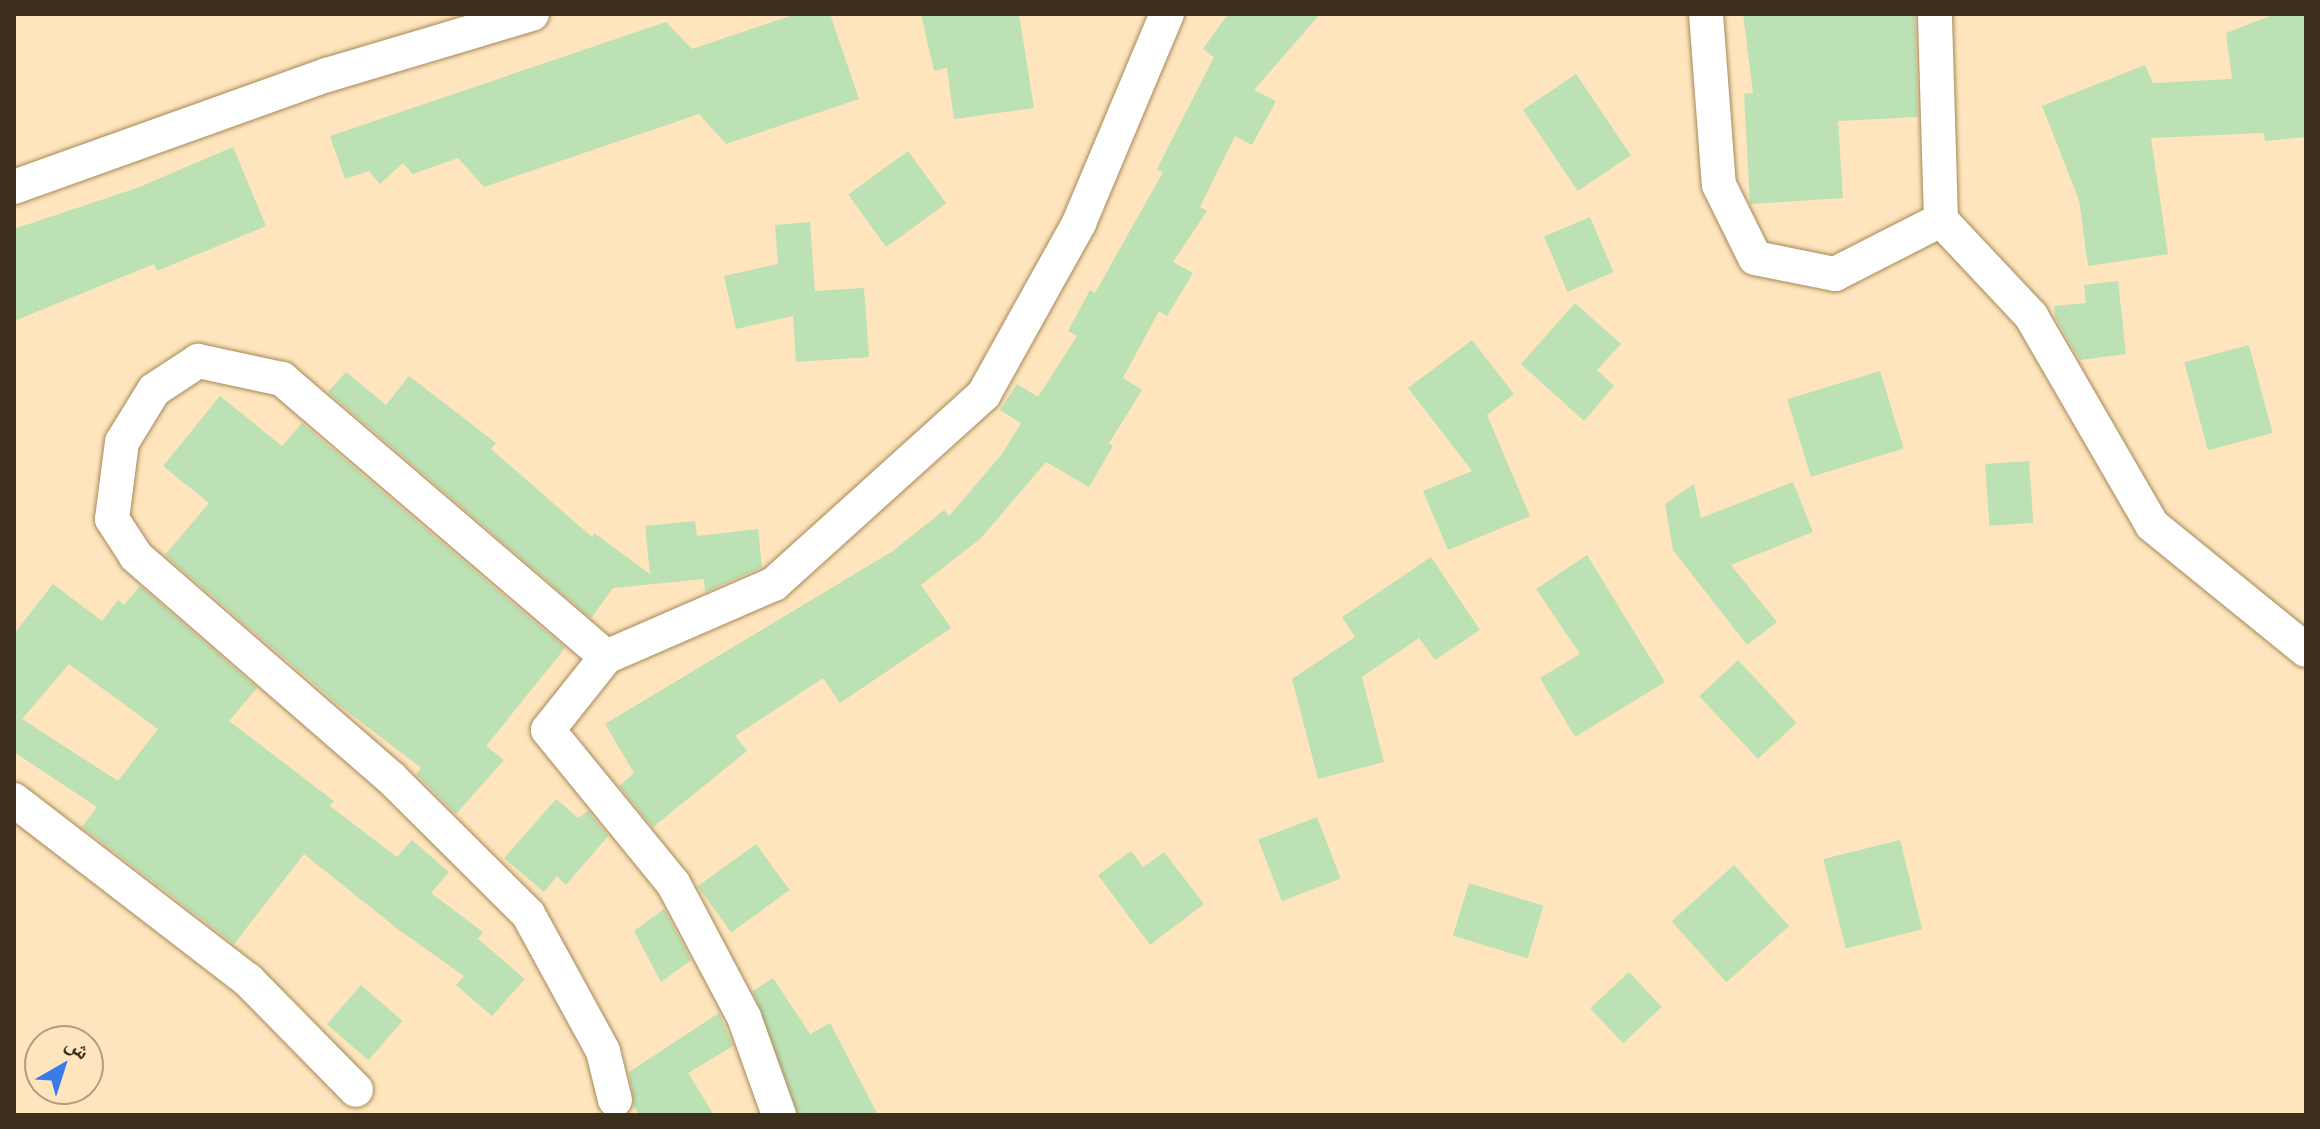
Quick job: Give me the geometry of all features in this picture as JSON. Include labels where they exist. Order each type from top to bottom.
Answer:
[{"type":"street","points":[[14,187],[327,75],[532,14]]},
{"type":"street","points":[[779,1115],[744,1017],[673,883],[548,730],[606,657],[774,584],[984,394],[1079,223],[1167,14]]},
{"type":"street","points":[[1706,14],[1719,185],[1755,258],[1835,274],[1941,220]]},
{"type":"street","points":[[1935,14],[1941,220],[2031,316],[2152,525],[2306,650]]},
{"type":"street","points":[[606,657],[282,379],[198,361],[154,390],[122,442],[112,519],[136,556],[391,778],[528,914],[603,1051],[615,1100]]},
{"type":"street","points":[[14,800],[248,980],[356,1090]]},
{"type":"building","points":[[796,14],[830,14],[859,99],[726,144],[699,114],[484,187],[458,158],[413,174],[403,163],[380,184],[369,171],[345,179],[330,136],[666,22],[692,49]]},
{"type":"building","points":[[921,14],[1019,14],[1034,108],[954,119],[947,68],[934,71]]},
{"type":"building","points":[[1228,14],[1320,14],[1254,90],[1276,101],[1252,145],[1235,136],[1200,207],[1207,211],[1173,262],[1193,273],[1167,316],[1159,311],[1123,378],[1142,390],[1109,443],[1113,446],[1089,487],[1046,462],[981,538],[921,585],[951,628],[840,703],[823,678],[735,736],[747,751],[653,827],[619,786],[634,773],[605,724],[893,551],[944,510],[949,516],[1002,454],[1021,423],[1000,410],[1017,384],[1038,397],[1077,336],[1068,331],[1090,290],[1095,293],[1163,172],[1157,169],[1214,57],[1203,49]]},
{"type":"building","points":[[1743,14],[1915,14],[1918,117],[1838,121],[1843,198],[1750,204],[1744,94],[1753,93]]},
{"type":"building","points":[[2275,14],[2306,14],[2306,137],[2265,141],[2264,133],[2151,138],[2168,254],[2088,266],[2079,200],[2042,106],[2145,65],[2153,83],[2232,79],[2226,33]]},
{"type":"building","points":[[1576,74],[1631,155],[1578,191],[1523,110]]},
{"type":"building","points":[[233,147],[266,226],[157,271],[154,264],[14,321],[14,229],[137,188]]},
{"type":"building","points":[[908,151],[946,204],[886,247],[848,194]]},
{"type":"building","points":[[1590,217],[1613,272],[1567,292],[1544,237]]},
{"type":"building","points":[[810,222],[815,291],[864,288],[869,357],[796,362],[793,316],[736,329],[724,276],[778,264],[775,225]]},
{"type":"building","points":[[2118,281],[2126,354],[2080,360],[2055,317],[2054,306],[2086,303],[2084,285]]},
{"type":"building","points":[[1575,303],[1621,344],[1597,370],[1614,386],[1584,421],[1521,364]]},
{"type":"building","points":[[1472,340],[1514,394],[1487,415],[1530,516],[1448,550],[1423,491],[1472,471],[1408,388]]},
{"type":"building","points":[[2249,345],[2273,433],[2208,450],[2184,362]]},
{"type":"building","points":[[1880,371],[1904,448],[1811,477],[1787,399]]},
{"type":"building","points":[[346,372],[386,405],[409,376],[496,443],[491,449],[592,537],[594,533],[650,574],[645,526],[695,521],[697,536],[758,529],[762,567],[705,592],[704,579],[613,588],[591,618],[328,392]]},
{"type":"building","points":[[220,396],[282,446],[302,423],[565,648],[486,746],[504,760],[456,814],[416,774],[421,768],[335,702],[165,555],[209,503],[163,466]]},
{"type":"building","points":[[2029,461],[2033,523],[1989,526],[1985,464]]},
{"type":"building","points":[[1793,482],[1813,532],[1731,565],[1777,622],[1747,645],[1673,550],[1665,504],[1694,484],[1701,518]]},
{"type":"building","points":[[1587,555],[1665,682],[1575,737],[1540,678],[1580,654],[1536,589]]},
{"type":"building","points":[[1431,557],[1480,630],[1435,660],[1419,638],[1362,677],[1384,762],[1318,779],[1292,679],[1355,637],[1342,617]]},
{"type":"building","points":[[53,584],[102,621],[118,600],[124,605],[140,586],[257,688],[229,721],[334,801],[330,806],[397,857],[412,840],[449,872],[431,893],[483,932],[478,939],[525,979],[492,1016],[456,985],[464,976],[399,930],[304,854],[234,944],[82,827],[97,807],[14,752],[14,634]],"holes":[[[69,664],[158,729],[118,781],[22,719]]]},
{"type":"building","points":[[1738,660],[1797,723],[1758,759],[1699,696]]},
{"type":"building","points":[[556,799],[578,818],[588,811],[608,836],[566,885],[557,876],[544,892],[504,858]]},
{"type":"building","points":[[1317,817],[1341,879],[1282,901],[1258,840]]},
{"type":"building","points":[[1900,840],[1922,929],[1846,948],[1823,859]]},
{"type":"building","points":[[756,844],[790,890],[731,932],[698,886]]},
{"type":"building","points":[[1131,851],[1143,867],[1164,852],[1204,904],[1150,945],[1098,875]]},
{"type":"building","points":[[1734,865],[1789,926],[1726,982],[1672,921]]},
{"type":"building","points":[[1469,883],[1544,906],[1528,958],[1453,936]]},
{"type":"building","points":[[664,909],[691,960],[661,982],[634,931]]},
{"type":"building","points":[[1629,972],[1662,1007],[1623,1043],[1590,1008]]},
{"type":"building","points":[[773,978],[810,1034],[830,1023],[878,1115],[798,1115],[753,991]]},
{"type":"building","points":[[361,985],[403,1021],[368,1060],[327,1024]]},
{"type":"building","points":[[719,1013],[733,1046],[688,1073],[714,1115],[639,1115],[634,1106],[629,1072]]}]
